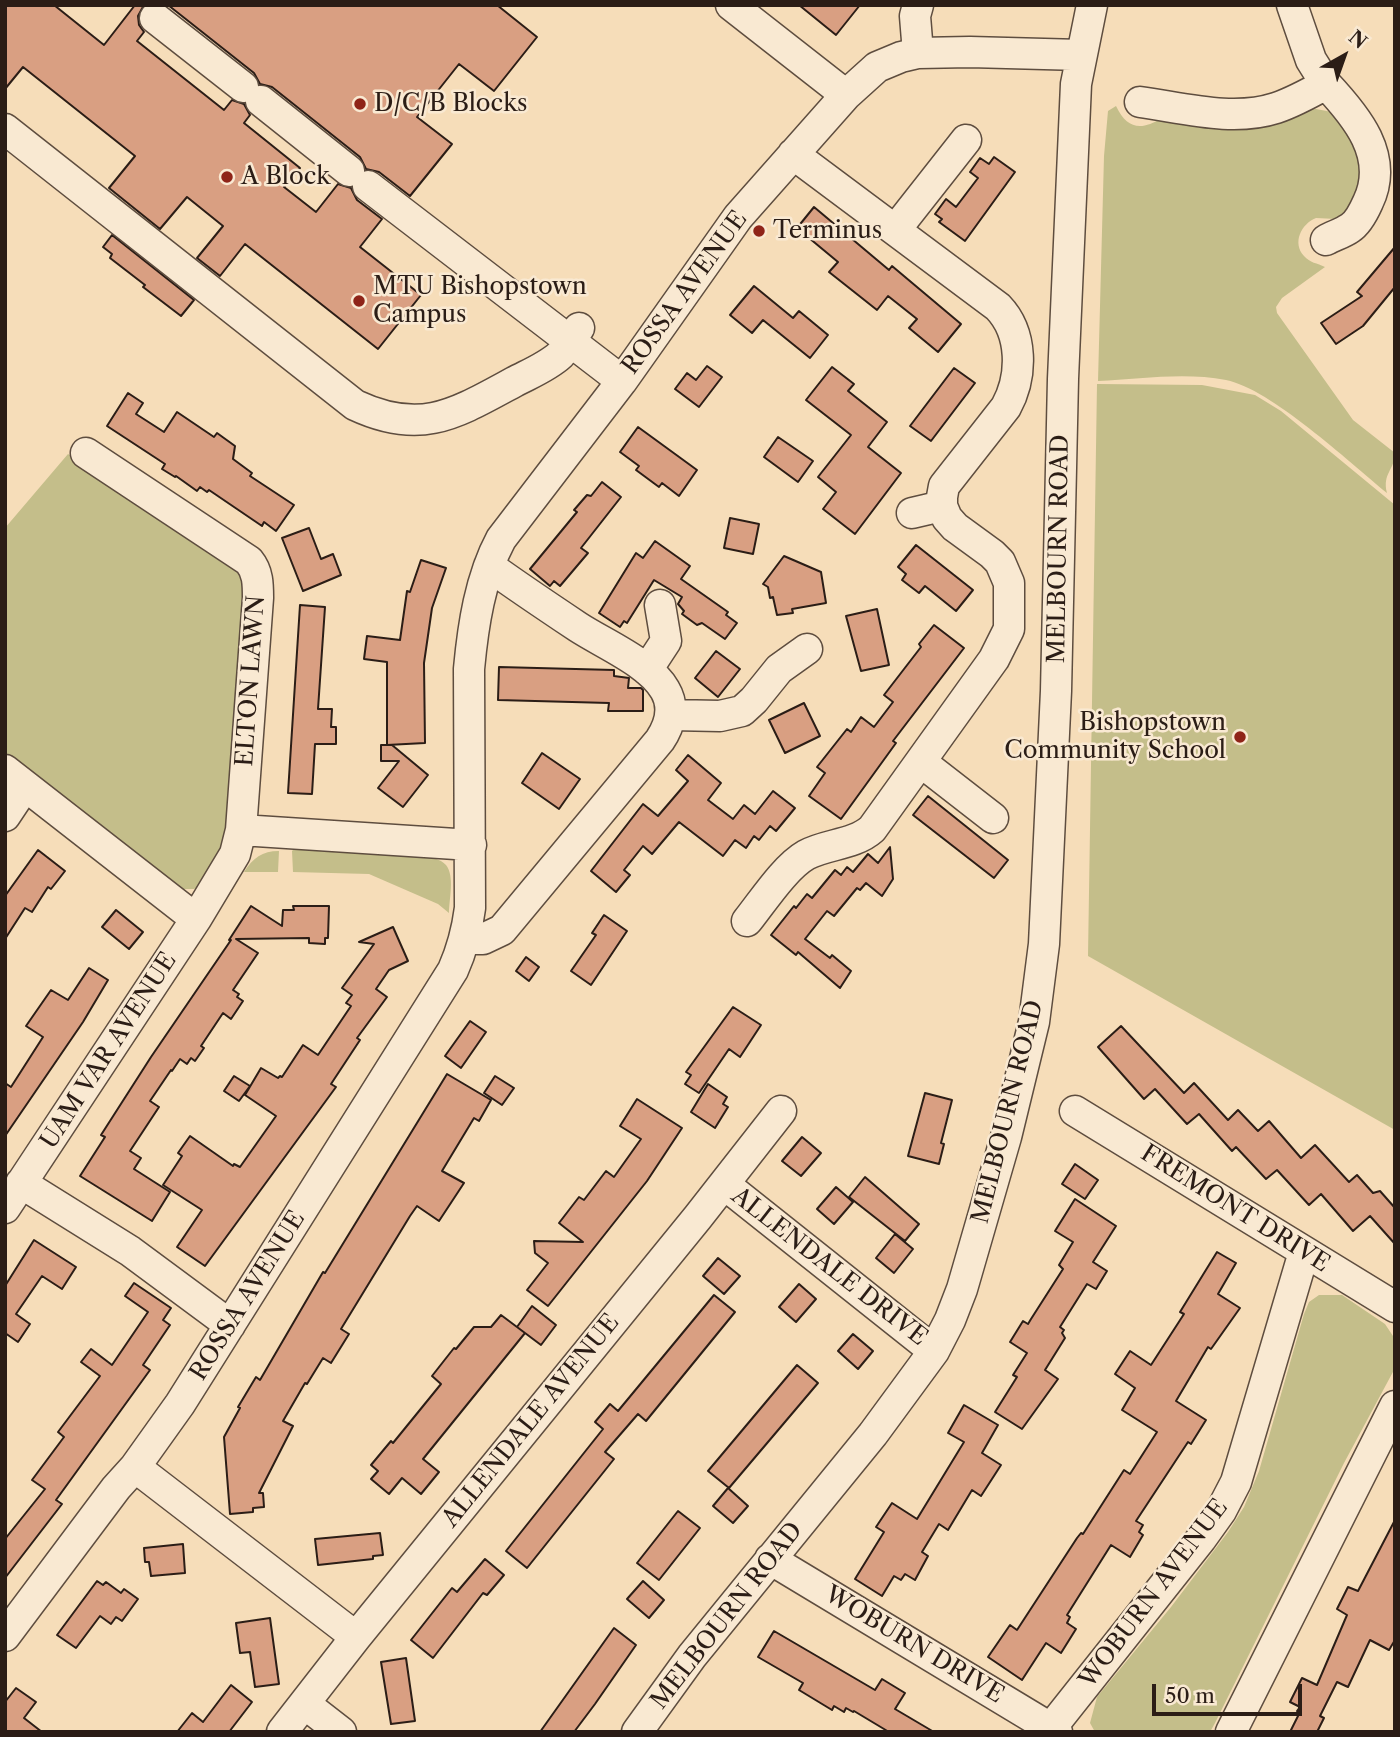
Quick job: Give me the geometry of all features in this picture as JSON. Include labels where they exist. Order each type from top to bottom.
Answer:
[{"type":"street","points":[[731,5],[846,95]]},
{"type":"street","points":[[918,5],[915,16],[918,53]]},
{"type":"street","name":"MELBOURN ROAD","points":[[637,1732],[692,1656],[873,1434],[934,1351],[962,1289],[1006,1137],[1034,1021],[1043,951],[1056,691],[1063,379],[1076,84],[1093,5]]},
{"type":"street","points":[[1292,5],[1311,60],[1326,84],[1347,106],[1368,138],[1373,153],[1375,182],[1364,211],[1352,227],[1325,240]]},
{"type":"street","points":[[155,18],[358,178],[574,334],[622,381]]},
{"type":"street","name":"ROSSA AVENUE","points":[[5,1636],[180,1404],[453,970],[465,939],[470,908],[469,669],[472,640],[489,566],[501,539],[622,381],[738,217],[846,95],[877,67],[918,53],[970,51],[1081,55]]},
{"type":"street","points":[[1140,102],[1209,113],[1241,113],[1275,108],[1326,84]]},
{"type":"street","points":[[5,129],[354,405],[379,416],[409,421],[439,418],[469,406],[550,363],[563,352],[574,334]]},
{"type":"street","points":[[896,229],[966,140]]},
{"type":"street","points":[[747,920],[796,862],[806,855],[868,833],[995,659],[1009,629],[1009,583],[1000,562],[955,527],[942,506],[944,486],[1006,407],[1013,394],[1017,380],[1016,337],[1012,324],[998,307],[793,154]]},
{"type":"street","name":"ELTON LAWN","points":[[86,453],[249,561],[253,567],[258,589],[241,830],[235,854],[197,919]]},
{"type":"street","points":[[912,513],[942,506]]},
{"type":"street","points":[[465,939],[484,939],[502,930],[654,748],[665,733],[671,715],[665,690],[647,670],[556,620],[489,566]]},
{"type":"street","points":[[647,670],[666,641],[660,605]]},
{"type":"street","points":[[671,715],[714,717],[742,711],[779,669],[807,649]]},
{"type":"street","points":[[921,762],[993,818]]},
{"type":"street","points":[[5,816],[15,778],[197,919]]},
{"type":"street","points":[[241,830],[471,845]]},
{"type":"street","name":"UAM VAR AVENUE","points":[[197,919],[13,1196],[130,1251],[230,1325]]},
{"type":"street","name":"ALLENDALE AVENUE","points":[[282,1732],[781,1111]]},
{"type":"street","name":"FREMONT DRIVE","points":[[1075,1111],[1395,1307]]},
{"type":"street","name":"ALLENDALE DRIVE","points":[[724,1184],[934,1351]]},
{"type":"street","name":"WOBURN AVENUE","points":[[1054,1730],[1201,1539],[1236,1482],[1304,1252]]},
{"type":"street","points":[[1231,1732],[1395,1406]]},
{"type":"street","points":[[135,1467],[356,1637]]},
{"type":"street","name":"WOBURN DRIVE","points":[[770,1559],[1054,1730]]},
{"type":"street","points":[[306,1704],[341,1732]]},
{"type":"shaded area","points":[[1116,106],[1130,123],[1141,126],[1162,118],[1316,109],[1337,113],[1365,167],[1355,210],[1336,219],[1316,218],[1302,229],[1300,251],[1309,260],[1325,267],[1282,298],[1276,307],[1277,313],[1353,420],[1395,453],[1386,481],[1387,493],[1309,428],[1265,397],[1244,386],[1226,380],[1194,376],[1098,381],[1104,156],[1108,111]]},
{"type":"shaded area","name":"Bishopstown Community School","points":[[1097,384],[1202,385],[1255,395],[1281,411],[1395,505],[1395,1130],[1088,956]]},
{"type":"shaded area","points":[[68,454],[233,563],[247,577],[232,835],[201,885],[194,889],[177,889],[5,757],[5,528]]},
{"type":"shaded area","points":[[296,847],[329,852],[409,854],[438,860],[449,870],[449,913],[438,904],[369,874],[293,872],[292,851]]},
{"type":"shaded area","points":[[279,851],[278,872],[244,872],[258,856]]},
{"type":"shaded area","points":[[1319,1295],[1342,1295],[1385,1324],[1395,1339],[1394,1370],[1344,1463],[1215,1723],[1210,1732],[1095,1732],[1090,1723],[1097,1697],[1171,1607],[1244,1507],[1259,1471],[1304,1314],[1309,1302]]},
{"type":"building","name":"A Block","points":[[5,5],[54,5],[104,45],[135,5],[144,5],[138,16],[139,25],[144,32],[137,41],[224,110],[232,100],[244,104],[250,115],[244,123],[300,168],[284,187],[316,212],[338,184],[351,188],[357,200],[382,219],[360,247],[421,295],[378,349],[245,244],[220,276],[197,258],[223,226],[187,197],[160,229],[109,188],[135,156],[23,67],[5,89]]},
{"type":"building","name":"D/C/B Blocks","points":[[168,5],[497,5],[537,37],[494,91],[459,64],[417,117],[452,144],[410,196],[379,172],[366,169],[360,157],[272,87],[260,84],[254,73]]},
{"type":"building","points":[[799,5],[860,5],[836,35]]},
{"type":"building","points":[[994,157],[1015,172],[965,241],[939,222],[942,219],[935,214],[946,199],[956,207],[978,178],[970,172],[980,158],[989,164]]},
{"type":"building","points":[[814,207],[889,270],[892,266],[961,324],[938,352],[909,328],[917,319],[888,296],[877,310],[829,272],[838,262],[797,228]]},
{"type":"building","points":[[112,235],[194,300],[181,316],[110,258],[112,254],[103,247]]},
{"type":"building","points":[[1395,247],[1395,287],[1363,326],[1336,344],[1321,323],[1362,296],[1357,292]]},
{"type":"building","points":[[754,286],[793,318],[799,311],[828,335],[810,358],[763,320],[752,333],[730,315]]},
{"type":"building","points":[[707,366],[722,377],[699,407],[675,389],[687,373],[696,380]]},
{"type":"building","points":[[832,367],[854,384],[848,391],[887,422],[868,447],[901,473],[855,534],[823,509],[836,492],[818,477],[851,435],[806,400]]},
{"type":"building","points":[[954,368],[975,383],[931,441],[910,426]]},
{"type":"building","points":[[128,393],[143,403],[136,414],[164,432],[177,412],[214,437],[217,433],[235,446],[233,459],[252,473],[250,476],[294,505],[276,531],[264,522],[262,526],[209,490],[207,492],[200,487],[197,491],[162,469],[165,464],[107,426]]},
{"type":"building","points":[[638,427],[697,470],[679,496],[662,483],[659,487],[636,470],[639,466],[620,452]]},
{"type":"building","points":[[778,437],[813,461],[798,482],[764,457]]},
{"type":"building","points":[[602,482],[621,497],[581,548],[588,553],[560,586],[554,581],[550,586],[530,569],[577,512],[574,510],[587,495],[591,496]]},
{"type":"building","points":[[730,518],[759,524],[753,554],[724,548]]},
{"type":"building","points":[[309,528],[321,559],[333,554],[341,575],[303,591],[282,538]]},
{"type":"building","points":[[655,541],[690,566],[681,579],[728,612],[726,615],[737,623],[725,639],[702,623],[697,625],[682,614],[684,611],[678,604],[682,597],[654,580],[627,623],[624,621],[620,627],[599,613],[636,553],[643,558]]},
{"type":"building","points":[[916,545],[973,590],[956,611],[925,586],[919,593],[902,580],[906,574],[898,567]]},
{"type":"building","points":[[784,556],[821,572],[826,603],[792,609],[793,613],[777,615],[773,597],[770,598],[768,587],[763,584]]},
{"type":"building","points":[[421,560],[446,568],[432,608],[424,663],[425,743],[387,745],[387,662],[364,659],[367,636],[400,640],[407,591],[410,592]]},
{"type":"building","points":[[300,605],[325,607],[318,709],[332,709],[331,727],[336,727],[336,744],[315,744],[312,794],[288,793]]},
{"type":"building","points":[[877,609],[889,665],[861,671],[846,616]]},
{"type":"building","points":[[934,625],[964,648],[893,741],[896,743],[841,819],[809,796],[825,773],[817,767],[847,729],[851,732],[861,717],[874,727],[893,702],[884,695],[921,647],[919,644]]},
{"type":"building","points":[[716,651],[740,669],[718,697],[695,678]]},
{"type":"building","points":[[499,667],[614,670],[614,676],[629,678],[628,688],[643,690],[643,711],[608,711],[609,703],[498,700]]},
{"type":"building","points":[[804,703],[820,736],[785,753],[769,720]]},
{"type":"building","points":[[381,745],[392,745],[428,775],[403,807],[378,788],[399,761],[381,761]]},
{"type":"building","points":[[542,753],[580,779],[559,809],[522,783]]},
{"type":"building","points":[[688,755],[721,783],[708,800],[733,819],[744,805],[755,814],[773,791],[795,808],[776,831],[770,826],[759,840],[754,836],[746,848],[735,840],[723,856],[679,822],[652,854],[643,846],[624,870],[630,875],[616,892],[591,871],[643,804],[658,816],[688,781],[676,770]]},
{"type":"building","points":[[928,796],[1008,860],[994,878],[913,815]]},
{"type":"building","points":[[890,847],[893,879],[882,896],[866,883],[860,890],[857,888],[834,916],[827,911],[805,939],[830,958],[832,955],[851,971],[840,988],[798,952],[796,955],[771,935],[794,906],[796,908],[807,894],[812,898],[835,870],[841,875],[847,867],[853,872],[868,854],[878,863]]},
{"type":"building","points":[[38,850],[65,871],[51,889],[48,887],[32,912],[25,908],[5,939],[5,896]]},
{"type":"building","points":[[251,906],[282,926],[283,910],[294,910],[293,906],[329,906],[328,938],[325,938],[325,944],[309,943],[309,938],[236,939],[258,953],[233,990],[243,1001],[231,1019],[223,1013],[201,1046],[204,1048],[195,1061],[191,1058],[187,1064],[180,1059],[171,1070],[150,1101],[159,1107],[130,1151],[141,1158],[134,1169],[170,1192],[152,1221],[80,1176],[105,1137],[101,1135]]},
{"type":"building","points":[[116,910],[143,932],[129,949],[102,927]]},
{"type":"building","points":[[604,915],[627,931],[591,985],[571,971],[596,935],[592,933]]},
{"type":"building","points":[[393,927],[408,961],[389,970],[376,989],[387,997],[357,1038],[360,1040],[331,1084],[336,1087],[205,1266],[177,1247],[202,1210],[163,1185],[182,1156],[178,1153],[190,1136],[233,1166],[234,1164],[240,1167],[276,1116],[245,1095],[261,1068],[278,1078],[282,1077],[303,1045],[318,1055],[351,1006],[346,1003],[352,995],[342,988],[374,944],[359,942]]},
{"type":"building","points":[[526,957],[539,967],[529,981],[516,971]]},
{"type":"building","points":[[89,968],[108,980],[83,1022],[5,1136],[5,1083],[11,1087],[43,1037],[26,1026],[51,990],[68,1000]]},
{"type":"building","points":[[733,1007],[761,1025],[740,1057],[729,1049],[699,1093],[685,1084],[691,1075],[686,1072]]},
{"type":"building","points":[[470,1021],[486,1032],[461,1068],[445,1056]]},
{"type":"building","points":[[1121,1026],[1184,1093],[1194,1083],[1228,1120],[1238,1110],[1258,1131],[1269,1121],[1301,1158],[1315,1145],[1349,1182],[1357,1175],[1373,1193],[1380,1191],[1395,1208],[1395,1244],[1370,1216],[1353,1231],[1321,1194],[1309,1205],[1277,1170],[1266,1179],[1236,1147],[1232,1151],[1199,1114],[1187,1124],[1155,1089],[1144,1099],[1098,1047]]},
{"type":"building","points":[[447,1074],[491,1100],[479,1121],[474,1118],[442,1171],[464,1183],[439,1221],[417,1206],[341,1329],[349,1334],[331,1363],[323,1358],[283,1421],[293,1426],[259,1493],[263,1493],[264,1507],[253,1508],[253,1512],[230,1514],[224,1437],[240,1408],[238,1407],[256,1377],[260,1380],[323,1272],[325,1273]]},
{"type":"building","points":[[234,1076],[250,1086],[239,1101],[224,1091]]},
{"type":"building","points":[[495,1076],[514,1088],[502,1105],[484,1093]]},
{"type":"building","points":[[708,1084],[727,1097],[723,1104],[728,1107],[715,1128],[691,1112]]},
{"type":"building","points":[[925,1093],[952,1100],[941,1143],[944,1144],[939,1164],[908,1156]]},
{"type":"building","points":[[637,1099],[682,1128],[647,1181],[548,1306],[527,1290],[548,1263],[535,1253],[534,1241],[583,1242],[559,1223],[579,1197],[584,1200],[606,1171],[614,1177],[641,1139],[620,1126]]},
{"type":"building","points":[[802,1137],[821,1153],[801,1176],[782,1161]]},
{"type":"building","points":[[1075,1164],[1098,1180],[1085,1199],[1062,1184]]},
{"type":"building","points":[[865,1177],[919,1224],[905,1241],[849,1197]]},
{"type":"building","points":[[836,1187],[853,1202],[834,1224],[817,1209]]},
{"type":"building","points":[[1075,1199],[1116,1226],[1093,1262],[1107,1271],[1096,1289],[1087,1284],[1060,1327],[1064,1330],[1062,1333],[1065,1338],[1045,1370],[1058,1379],[1022,1429],[995,1412],[1017,1377],[1013,1375],[1027,1353],[1010,1342],[1023,1321],[1028,1324],[1063,1269],[1059,1265],[1073,1242],[1055,1231]]},
{"type":"building","points":[[895,1234],[913,1249],[894,1273],[876,1258]]},
{"type":"building","points":[[34,1240],[76,1267],[62,1289],[42,1276],[16,1314],[30,1324],[18,1342],[5,1333],[5,1286]]},
{"type":"building","points":[[1217,1252],[1236,1263],[1218,1294],[1240,1308],[1211,1349],[1208,1347],[1176,1401],[1206,1420],[1191,1444],[1188,1442],[1136,1521],[1143,1525],[1139,1532],[1143,1535],[1130,1557],[1111,1545],[1067,1615],[1070,1617],[1067,1623],[1076,1629],[1061,1653],[1046,1643],[1022,1680],[988,1657],[1010,1625],[1017,1630],[1124,1470],[1130,1474],[1157,1432],[1122,1410],[1135,1388],[1115,1374],[1130,1351],[1151,1365],[1184,1314],[1180,1312]]},
{"type":"building","points":[[718,1258],[740,1276],[724,1294],[703,1276]]},
{"type":"building","points":[[134,1283],[171,1308],[163,1320],[170,1325],[143,1365],[150,1370],[56,1500],[62,1504],[5,1578],[5,1539],[45,1489],[32,1480],[64,1437],[58,1432],[100,1376],[81,1362],[91,1349],[112,1365],[148,1312],[125,1296]]},
{"type":"building","points":[[799,1284],[816,1299],[796,1322],[779,1307]]},
{"type":"building","points":[[714,1295],[735,1312],[646,1421],[638,1414],[605,1452],[614,1459],[527,1568],[506,1551],[603,1429],[595,1422],[610,1404],[618,1411]]},
{"type":"building","points":[[532,1306],[556,1325],[541,1345],[517,1327]]},
{"type":"building","points":[[501,1315],[525,1333],[423,1459],[439,1472],[421,1494],[402,1478],[389,1494],[371,1479],[378,1471],[371,1465],[391,1441],[393,1443],[441,1384],[432,1376],[454,1348],[456,1349],[474,1327],[491,1327]]},
{"type":"building","points":[[853,1334],[873,1351],[858,1369],[838,1351]]},
{"type":"building","points":[[797,1365],[818,1383],[729,1488],[708,1471]]},
{"type":"building","points":[[964,1405],[998,1425],[982,1453],[1001,1465],[981,1496],[972,1490],[948,1530],[939,1524],[922,1552],[928,1556],[915,1580],[905,1574],[901,1580],[894,1576],[882,1596],[855,1579],[884,1532],[876,1527],[892,1503],[917,1519],[964,1442],[948,1433]]},
{"type":"building","points":[[728,1488],[748,1506],[733,1523],[713,1506]]},
{"type":"building","points":[[678,1511],[700,1528],[659,1580],[637,1563]]},
{"type":"building","points":[[1395,1520],[1395,1640],[1389,1650],[1370,1640],[1348,1687],[1337,1682],[1320,1716],[1324,1718],[1317,1732],[1290,1732],[1300,1707],[1290,1702],[1302,1678],[1317,1685],[1347,1615],[1337,1609],[1348,1587],[1358,1591]]},
{"type":"building","points":[[380,1533],[383,1555],[373,1556],[373,1559],[318,1565],[315,1539]]},
{"type":"building","points":[[183,1544],[185,1573],[151,1576],[149,1562],[145,1562],[144,1548]]},
{"type":"building","points":[[485,1559],[504,1575],[487,1595],[483,1593],[433,1658],[411,1640],[452,1588],[457,1592]]},
{"type":"building","points":[[97,1581],[103,1585],[106,1582],[121,1593],[124,1589],[138,1599],[122,1621],[116,1617],[111,1624],[100,1616],[76,1648],[57,1635]]},
{"type":"building","points":[[643,1581],[664,1600],[649,1618],[627,1599]]},
{"type":"building","points":[[270,1618],[279,1684],[255,1687],[250,1652],[240,1653],[236,1623]]},
{"type":"building","points":[[614,1628],[636,1645],[595,1704],[574,1732],[540,1732]]},
{"type":"building","points":[[774,1631],[875,1690],[882,1679],[905,1693],[895,1709],[934,1732],[889,1732],[854,1711],[846,1708],[844,1712],[834,1706],[832,1710],[799,1690],[803,1683],[758,1657]]},
{"type":"building","points":[[406,1658],[415,1721],[391,1724],[381,1662]]},
{"type":"building","points":[[231,1685],[252,1702],[229,1732],[177,1732],[192,1713],[203,1722]]},
{"type":"building","points":[[16,1688],[36,1702],[24,1718],[42,1732],[5,1732],[5,1702]]},
{"type":"place","name":"D/C/B Blocks","points":[[360,104]]},
{"type":"place","name":"A Block","points":[[227,177]]},
{"type":"place","name":"Terminus","points":[[759,231]]},
{"type":"place","name":"MTU Bishopstown Campus","points":[[359,301]]},
{"type":"place","name":"Bishopstown Community School","points":[[1240,737]]}]
